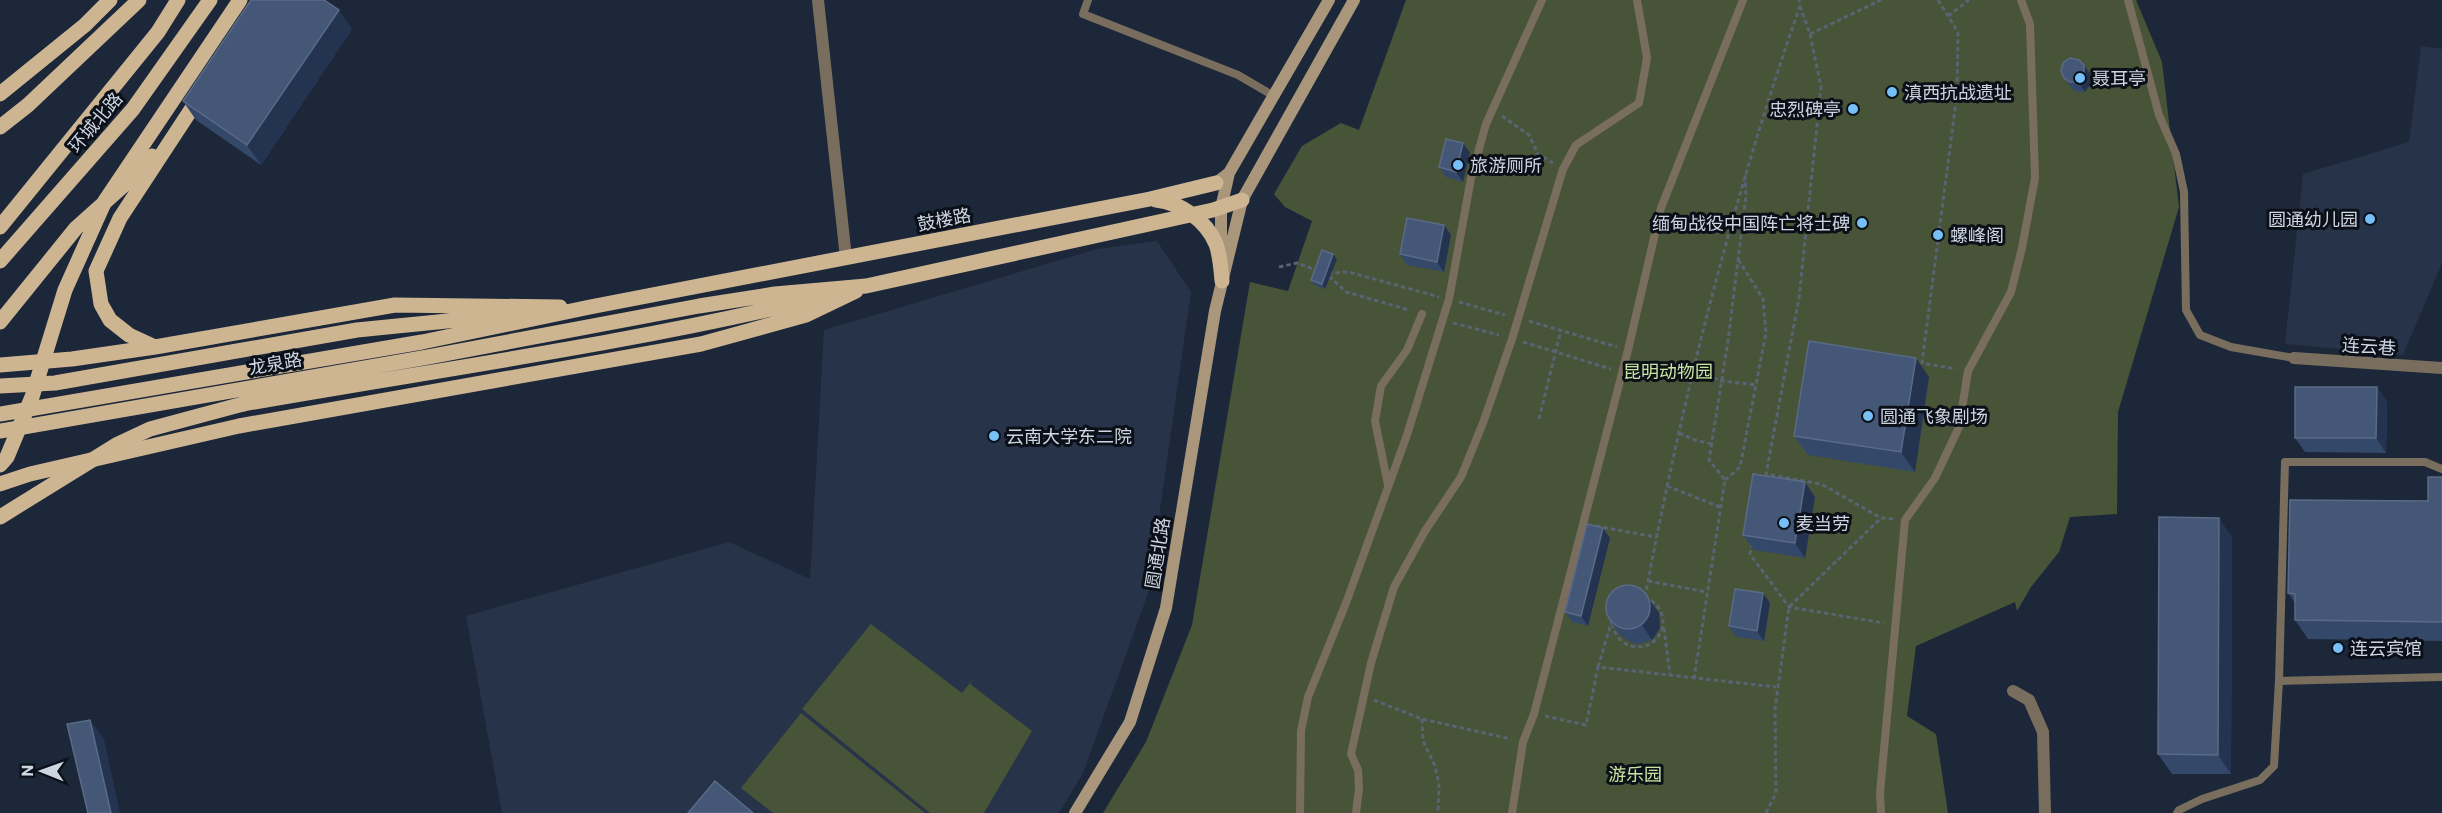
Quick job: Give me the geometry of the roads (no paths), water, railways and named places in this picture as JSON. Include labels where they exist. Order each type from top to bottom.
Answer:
[{"type":"main road","points":[[0,94],[85,25],[110,0]]},
{"type":"main road","points":[[0,127],[36,97],[139,0]]},
{"type":"main road","name":"环城北路","points":[[0,227],[158,32],[178,0]]},
{"type":"main road","name":"环城北路","points":[[0,261],[133,109],[210,0]]},
{"type":"main road","points":[[0,465],[7,457],[32,398],[65,290],[105,201],[240,0]]},
{"type":"main road","points":[[1223,178],[1274,96],[1329,0]]},
{"type":"main road","points":[[0,517],[85,462],[150,429],[243,404],[673,330],[1221,208],[1242,200],[1354,0]]},
{"type":"main road","points":[[156,347],[129,335],[110,320],[100,304],[96,271],[120,218],[208,85]]},
{"type":"main road","points":[[0,322],[76,228],[132,178],[183,123]]},
{"type":"main road","name":"鼓楼路","points":[[590,307],[1150,199],[1223,178]]},
{"type":"main road","name":"圆通北路","points":[[1222,281],[1223,178]]},
{"type":"main road","points":[[1150,199],[1178,206],[1191,214],[1209,232],[1215,243],[1222,281]]},
{"type":"main road","name":"圆通北路","points":[[1075,813],[1130,722],[1167,608],[1213,322],[1242,200]]},
{"type":"main road","points":[[0,484],[30,474],[239,426],[701,345],[806,315],[866,286]]},
{"type":"main road","name":"龙泉路","points":[[0,431],[775,294],[866,286]]},
{"type":"main road","points":[[0,365],[72,359],[156,347],[395,305],[590,307]]},
{"type":"main road","points":[[0,386],[55,383],[357,330],[466,326],[590,307]]},
{"type":"main road","name":"龙泉路","points":[[0,414],[466,326]]},
{"type":"street","points":[[818,0],[846,258]]},
{"type":"street","name":"连云巷","points":[[2294,357],[2442,368]]},
{"type":"street","points":[[2013,691],[2029,700],[2043,732],[2045,813]]},
{"type":"lane","points":[[1088,0],[1083,14],[1238,75],[1274,96]]},
{"type":"lane","points":[[1300,813],[1301,731],[1308,696],[1407,435],[1449,299],[1471,178],[1486,124],[1542,0]]},
{"type":"lane","points":[[1356,813],[1359,789],[1358,770],[1351,754],[1371,663],[1394,587],[1425,531],[1461,477],[1483,423],[1512,339],[1563,169],[1576,145],[1639,103],[1647,58],[1637,0]]},
{"type":"lane","points":[[1512,813],[1523,742],[1534,714],[1628,350],[1661,208],[1743,0]]},
{"type":"lane","points":[[1881,813],[1880,793],[1905,520],[1935,478],[1959,427],[1968,371],[2011,292],[2035,178],[2030,24],[2021,0]]},
{"type":"lane","points":[[2128,0],[2159,116],[2176,154],[2184,192],[2186,310],[2200,335],[2231,347],[2294,357]]},
{"type":"lane","points":[[1388,486],[1375,422],[1381,386],[1407,350],[1422,314]]},
{"type":"lane","points":[[2177,813],[2178,810],[2202,798],[2260,780],[2274,766],[2279,681],[2285,462],[2425,462],[2442,469]]},
{"type":"lane","points":[[2279,681],[2442,677]]},
{"type":"place","name":"聂耳亭","points":[[2080,78]]},
{"type":"place","name":"滇西抗战遗址","points":[[1892,92]]},
{"type":"place","name":"忠烈碑亭","points":[[1853,109]]},
{"type":"place","name":"旅游厕所","points":[[1458,165]]},
{"type":"place","name":"圆通幼儿园","points":[[2370,219]]},
{"type":"place","name":"缅甸战役中国阵亡将士碑","points":[[1862,223]]},
{"type":"place","name":"螺峰阁","points":[[1938,235]]},
{"type":"place","name":"圆通飞象剧场","points":[[1868,416]]},
{"type":"place","name":"云南大学东二院","points":[[994,436]]},
{"type":"place","name":"麦当劳","points":[[1784,523]]},
{"type":"place","name":"连云宾馆","points":[[2338,648]]},
{"type":"park label","name":"昆明动物园","points":[[1668,371]]},
{"type":"park label","name":"游乐园","points":[[1635,774]]}]
